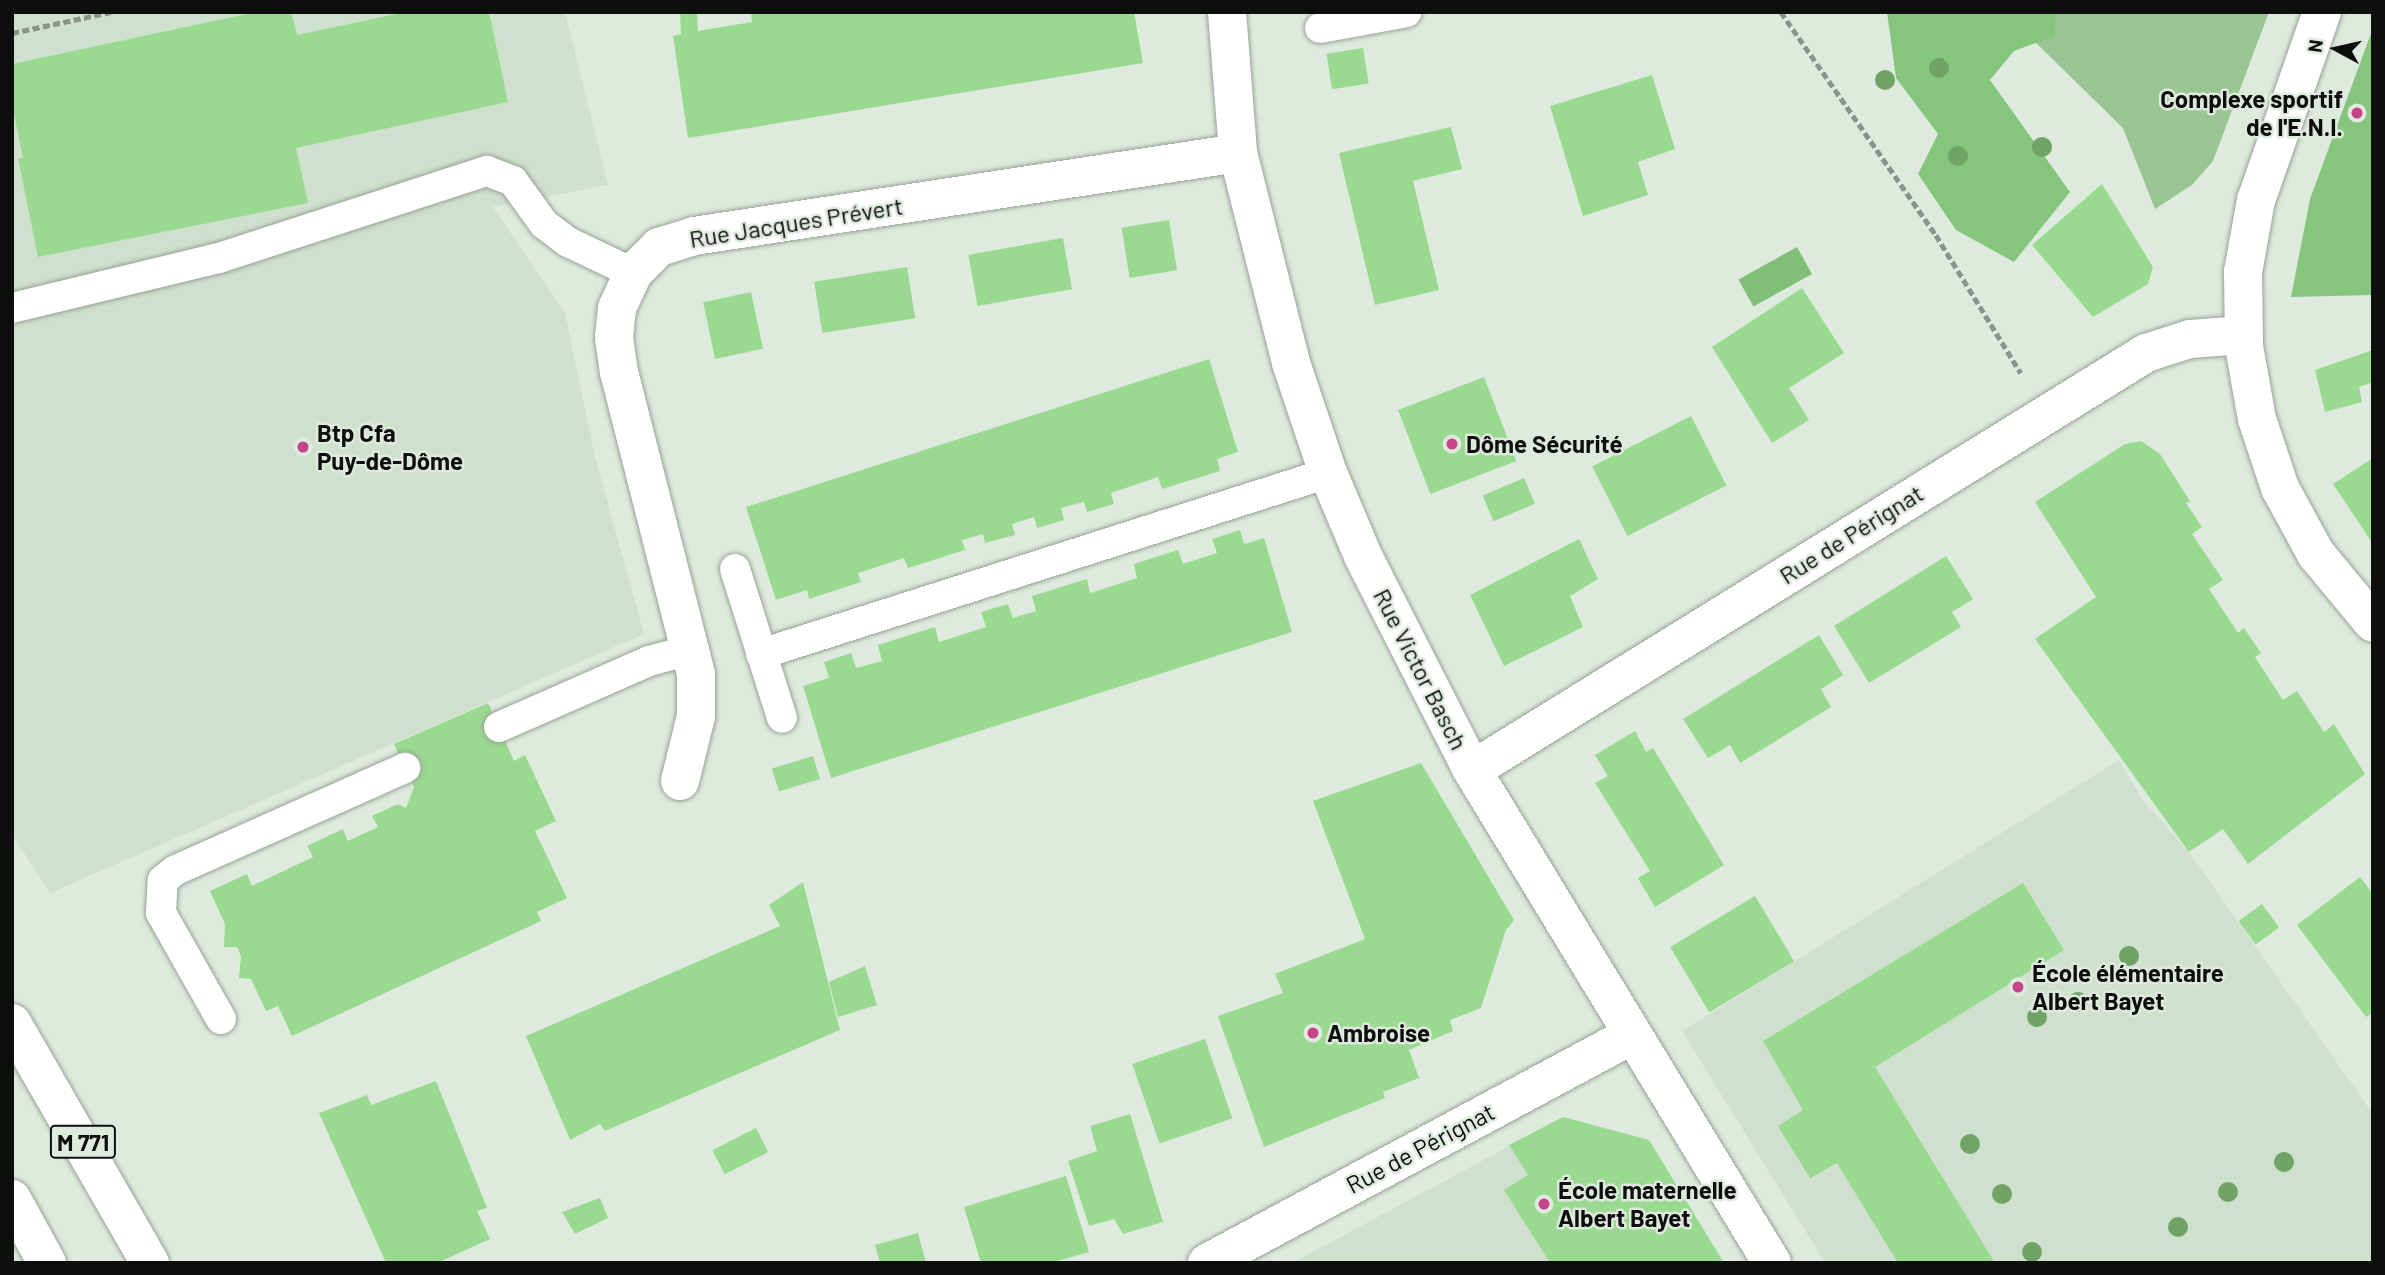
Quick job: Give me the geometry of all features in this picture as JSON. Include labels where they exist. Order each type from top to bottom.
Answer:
[{"type":"main road","name":"Rue Victor Basch","points":[[1227,12],[1238,152],[1291,363],[1328,473],[1363,556],[1472,770],[1772,1263]]},
{"type":"main road","points":[[2322,12],[2256,200],[2242,272],[2243,335],[2257,419],[2280,488],[2316,554],[2373,623]]},
{"type":"main road","name":"Rue Jacques Prévert","points":[[680,780],[696,716],[696,674],[618,361],[617,308],[633,273],[659,247],[694,236],[1238,152]]},
{"type":"main road","name":"Rue de Pérignat","points":[[1472,770],[2160,346],[2243,335]]},
{"type":"main road","name":"M 771","points":[[12,1023],[150,1263]]},
{"type":"main road","name":"Rue de Pérignat","points":[[1207,1263],[1633,1035]]},
{"type":"main road","points":[[12,1199],[47,1263]]},
{"type":"lane","points":[[1320,29],[1407,12]]},
{"type":"lane","points":[[12,308],[219,258],[487,171],[513,181],[544,224],[568,242],[633,273]]},
{"type":"lane","points":[[761,654],[1328,473]]},
{"type":"lane","points":[[735,569],[782,718]]},
{"type":"lane","points":[[499,727],[649,661],[690,650]]},
{"type":"lane","points":[[221,1019],[161,913],[163,880],[176,870],[405,768]]},
{"type":"path","points":[[12,33],[111,12]]},
{"type":"path","points":[[1781,12],[1936,235],[2046,414]]},
{"type":"shaded area","name":"Btp Cfa Puy-de-Dôme","points":[[12,12],[565,12],[608,185],[493,207],[565,313],[595,457],[644,634],[50,893],[12,834]]},
{"type":"shaded area","points":[[1887,12],[2056,12],[2054,36],[2014,51],[1990,80],[2070,192],[2014,262],[1956,230],[1918,174],[1938,134],[1896,78]]},
{"type":"shaded area","points":[[1897,12],[2269,12],[2213,161],[2192,185],[2155,209],[2123,128],[2031,38]]},
{"type":"shaded area","name":"Complexe sportif de l'E.N.I.","points":[[2373,28],[2373,295],[2291,297],[2310,199]]},
{"type":"shaded area","points":[[1797,247],[1812,274],[1753,307],[1738,279]]},
{"type":"shaded area","name":"École élémentaire Albert Bayet","points":[[2119,760],[2144,802],[2189,852],[2373,1114],[2373,1263],[1825,1263],[1682,1031]]},
{"type":"shaded area","name":"École maternelle Albert Bayet","points":[[1563,1117],[1649,1140],[1724,1263],[1292,1263]]},
{"type":"building","points":[[256,12],[291,12],[297,35],[406,12],[489,12],[508,102],[296,148],[308,203],[38,257],[18,158],[23,158],[12,104],[12,64]]},
{"type":"building","points":[[680,12],[697,12],[698,31],[752,22],[751,12],[1134,12],[1143,63],[688,138],[673,36],[681,34]]},
{"type":"building","points":[[1363,48],[1369,84],[1332,89],[1326,54]]},
{"type":"building","points":[[1652,75],[1675,149],[1638,162],[1648,195],[1583,216],[1550,106]]},
{"type":"building","points":[[1451,127],[1462,169],[1413,181],[1439,290],[1375,305],[1339,153]]},
{"type":"building","points":[[2102,184],[2153,267],[2148,284],[2093,317],[2032,245]]},
{"type":"building","points":[[1169,220],[1177,270],[1130,278],[1122,228]]},
{"type":"building","points":[[1063,238],[1072,289],[977,306],[968,255]]},
{"type":"building","points":[[907,267],[915,318],[822,333],[814,282]]},
{"type":"building","points":[[1802,288],[1844,353],[1789,388],[1809,420],[1772,443],[1712,347]]},
{"type":"building","points":[[751,292],[763,349],[715,359],[703,302]]},
{"type":"building","points":[[2373,350],[2373,382],[2359,387],[2362,402],[2325,412],[2315,370]]},
{"type":"building","points":[[1209,359],[1238,452],[1217,459],[1220,471],[1162,489],[1158,477],[1111,493],[1114,504],[1087,512],[1084,502],[1061,508],[1064,520],[1037,528],[1034,517],[1012,524],[1015,535],[985,543],[983,534],[962,540],[965,550],[908,568],[904,558],[858,573],[861,582],[809,599],[807,590],[776,600],[746,507]]},
{"type":"building","points":[[1484,377],[1516,461],[1430,494],[1398,410]]},
{"type":"building","points":[[1691,416],[1726,485],[1628,536],[1592,466]]},
{"type":"building","points":[[2141,441],[2160,454],[2190,501],[2186,503],[2202,527],[2192,534],[2223,580],[2209,589],[2238,633],[2244,628],[2261,653],[2255,657],[2283,700],[2297,691],[2324,732],[2334,724],[2365,774],[2248,864],[2223,829],[2189,852],[2035,639],[2096,597],[2035,502],[2125,444]]},
{"type":"building","points":[[2373,458],[2373,544],[2333,484]]},
{"type":"building","points":[[1524,478],[1535,504],[1494,521],[1483,496]]},
{"type":"building","points":[[1240,530],[1244,544],[1264,538],[1292,632],[831,778],[803,686],[829,678],[824,662],[851,653],[856,668],[882,661],[878,645],[935,627],[939,642],[986,627],[981,612],[1008,604],[1013,618],[1036,611],[1032,596],[1087,579],[1090,593],[1137,578],[1134,564],[1178,550],[1183,564],[1217,553],[1212,539]]},
{"type":"building","points":[[1579,539],[1598,579],[1570,596],[1583,627],[1504,666],[1470,595]]},
{"type":"building","points":[[1946,556],[1973,599],[1952,612],[1961,627],[1869,683],[1834,626]]},
{"type":"building","points":[[1819,635],[1843,675],[1821,689],[1831,707],[1740,763],[1730,745],[1708,758],[1683,719]]},
{"type":"building","points":[[488,703],[514,761],[525,755],[556,821],[535,831],[567,898],[537,912],[541,921],[292,1036],[278,1006],[266,1011],[251,979],[239,978],[241,956],[237,947],[224,947],[225,924],[210,891],[247,874],[252,886],[313,857],[307,846],[343,829],[348,841],[378,827],[372,816],[398,804],[406,808],[414,787],[394,744]]},
{"type":"building","points":[[1635,731],[1646,752],[1653,748],[1724,865],[1655,907],[1638,878],[1650,871],[1595,783],[1608,776],[1595,755]]},
{"type":"building","points":[[813,756],[820,779],[779,792],[772,769]]},
{"type":"building","points":[[1421,763],[1514,920],[1506,930],[1481,1008],[1450,1020],[1453,1031],[1409,1050],[1419,1078],[1383,1092],[1385,1098],[1264,1147],[1218,1016],[1283,993],[1275,974],[1365,939],[1313,801]]},
{"type":"building","points":[[2360,877],[2373,894],[2373,1012],[2366,1017],[2297,925]]},
{"type":"building","points":[[803,882],[840,1030],[605,1131],[600,1124],[570,1140],[526,1036],[780,926],[769,905]]},
{"type":"building","points":[[2023,883],[2064,950],[1875,1067],[1995,1263],[1898,1263],[1837,1163],[1810,1178],[1778,1126],[1803,1110],[1763,1041]]},
{"type":"building","points":[[1755,896],[1794,961],[1709,1012],[1670,947]]},
{"type":"building","points":[[2262,904],[2279,927],[2256,945],[2239,921]]},
{"type":"building","points":[[865,966],[877,1005],[838,1017],[829,982]]},
{"type":"building","points":[[1205,1039],[1232,1118],[1160,1143],[1132,1064]]},
{"type":"building","points":[[436,1081],[487,1208],[477,1211],[490,1239],[437,1263],[386,1263],[319,1113],[367,1095],[371,1105]]},
{"type":"building","points":[[1130,1114],[1163,1222],[1123,1234],[1114,1219],[1089,1226],[1068,1161],[1097,1151],[1090,1126]]},
{"type":"building","points":[[1563,1117],[1649,1140],[1724,1263],[1550,1263],[1504,1190],[1528,1175],[1509,1145]]},
{"type":"building","points":[[756,1128],[768,1152],[725,1174],[712,1150]]},
{"type":"building","points":[[1066,1176],[1089,1252],[1051,1263],[981,1263],[964,1207]]},
{"type":"building","points":[[600,1198],[608,1218],[575,1234],[562,1212]]},
{"type":"building","points":[[918,1233],[926,1263],[880,1263],[875,1245]]},
{"type":"place","name":"Complexe sportif de l'E.N.I.","points":[[2357,113]]},
{"type":"place","name":"Dôme Sécurité","points":[[1452,444]]},
{"type":"place","name":"Btp Cfa Puy-de-Dôme","points":[[303,447]]},
{"type":"place","name":"École élémentaire Albert Bayet","points":[[2018,987]]},
{"type":"place","name":"Ambroise","points":[[1313,1033]]},
{"type":"place","name":"École maternelle Albert Bayet","points":[[1544,1204]]}]
